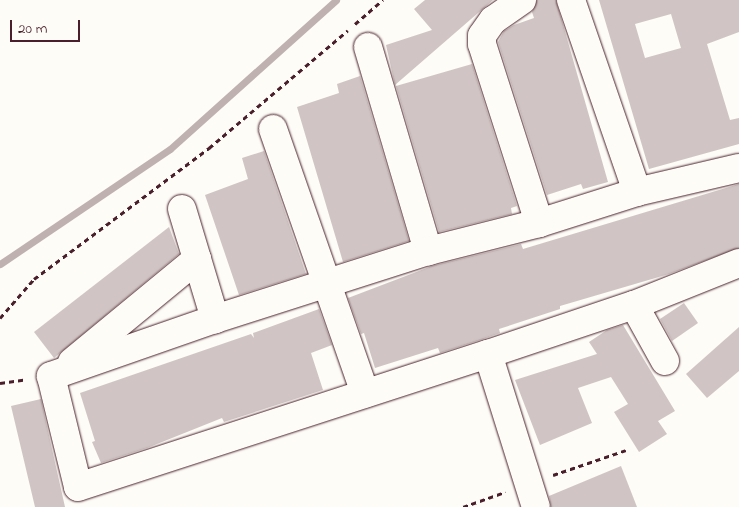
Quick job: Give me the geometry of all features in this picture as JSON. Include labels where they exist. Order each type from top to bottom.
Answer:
[{"type":"street","points":[[522,0],[493,20],[482,36],[482,44],[539,223]]},
{"type":"street","points":[[571,0],[637,192]]},
{"type":"street","points":[[368,47],[428,251]]},
{"type":"street","points":[[273,129],[365,393]]},
{"type":"street","points":[[739,168],[637,192],[539,223],[428,251],[51,376],[80,497],[365,393],[634,305],[739,263]]},
{"type":"street","points":[[182,209],[216,320]]},
{"type":"street","points":[[59,373],[197,258]]},
{"type":"street","points":[[634,305],[665,361]]},
{"type":"street","points":[[488,354],[532,495]]},
{"type":"path","points":[[0,318],[34,279],[209,148],[383,0]]},
{"type":"path","points":[[463,507],[532,495],[626,450]]},
{"type":"building","points":[[425,0],[493,0],[395,85],[386,45],[432,30],[414,9]]},
{"type":"building","points":[[537,0],[556,0],[608,182],[583,189],[581,184],[547,195],[498,42],[504,31],[514,25],[534,18],[532,12]]},
{"type":"building","points":[[599,0],[739,0],[739,32],[707,44],[730,120],[739,118],[739,144],[649,169]],"holes":[[[671,14],[681,48],[645,58],[635,24]]]},
{"type":"building","points":[[472,64],[517,206],[511,208],[512,214],[439,232],[396,86]]},
{"type":"building","points":[[360,76],[409,241],[343,262],[297,107],[339,93],[337,84]]},
{"type":"building","points":[[264,151],[306,274],[239,295],[205,195],[248,179],[242,158]]},
{"type":"building","points":[[739,184],[739,248],[669,274],[560,306],[560,309],[499,329],[500,333],[483,339],[440,353],[438,348],[375,368],[364,333],[361,334],[348,298],[432,266],[521,244],[523,249]]},
{"type":"building","points":[[169,227],[179,254],[54,358],[34,332]]},
{"type":"building","points":[[684,303],[698,323],[672,341],[660,319]]},
{"type":"building","points":[[319,309],[332,345],[311,353],[323,390],[224,422],[222,418],[147,448],[101,463],[92,442],[95,441],[80,393],[251,334],[254,338],[253,333]]},
{"type":"building","points":[[623,325],[675,411],[658,421],[667,434],[639,452],[614,412],[628,404],[611,377],[578,388],[592,423],[540,445],[515,380],[597,354],[589,342],[607,330]]},
{"type":"building","points":[[739,327],[739,371],[707,398],[686,374]]},
{"type":"building","points":[[41,399],[65,507],[35,507],[11,406]]},
{"type":"building","points":[[621,466],[637,507],[551,507],[549,496]]},
{"type":"waterway","points":[[0,264],[170,149],[336,0]]}]
